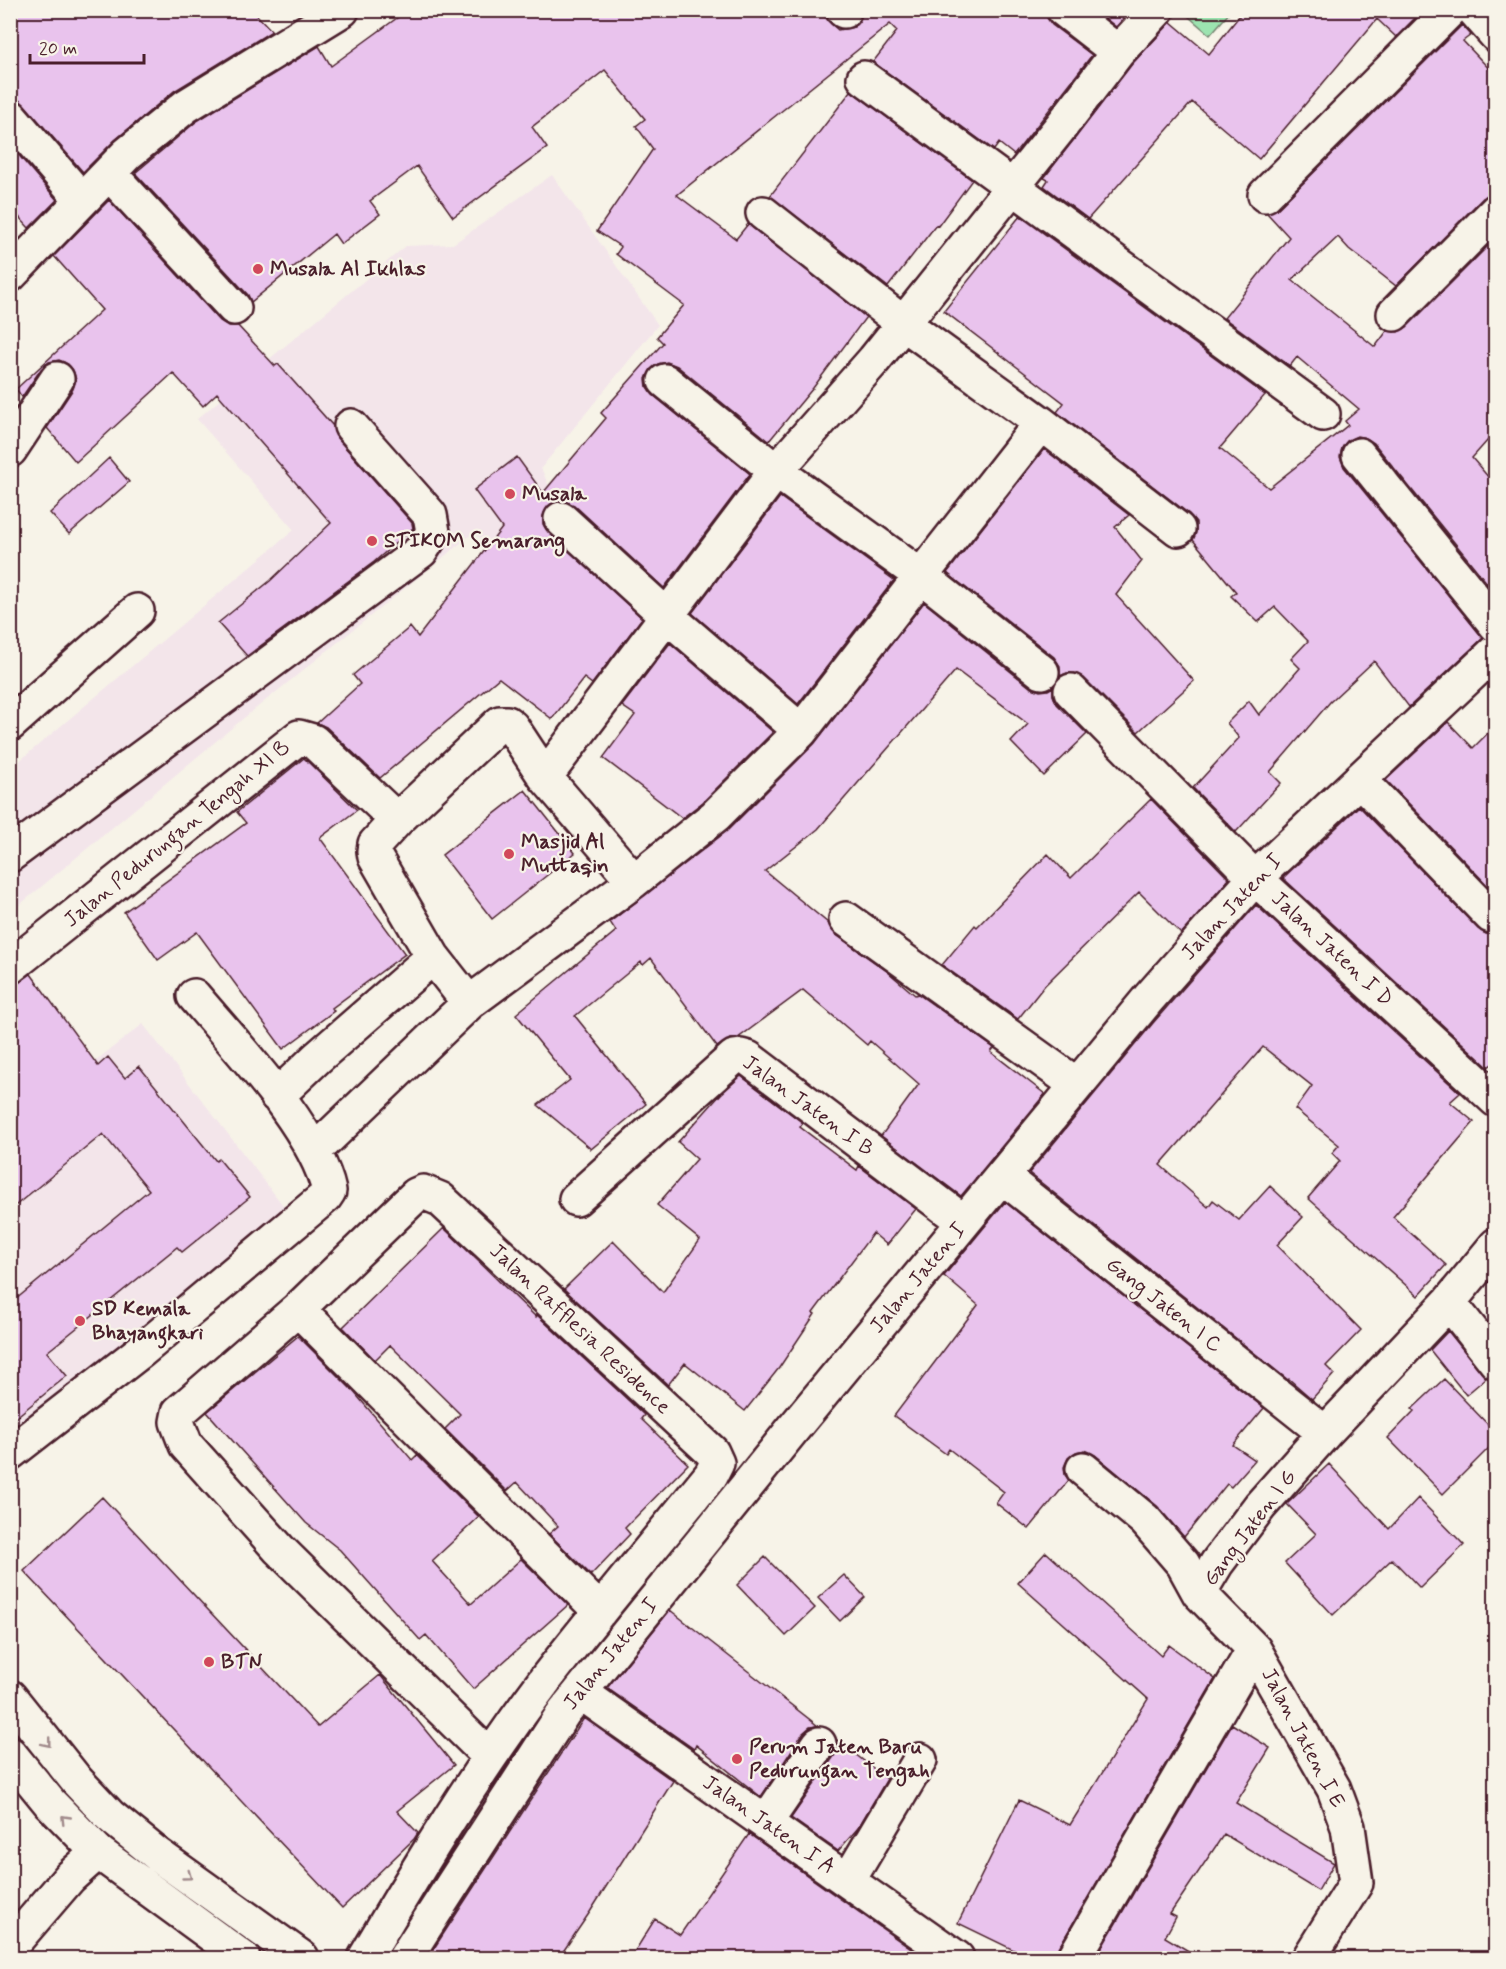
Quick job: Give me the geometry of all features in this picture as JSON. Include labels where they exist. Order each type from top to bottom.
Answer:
[{"type":"street","points":[[10,275],[127,154],[186,106],[342,10]]},
{"type":"street","points":[[1064,10],[1118,52]]},
{"type":"street","points":[[545,777],[776,471],[874,360],[1014,187],[1118,52],[1157,10]]},
{"type":"street","points":[[1265,195],[1450,10]]},
{"type":"street","points":[[1474,10],[1496,35]]},
{"type":"street","points":[[864,78],[1323,414]]},
{"type":"street","points":[[10,116],[81,201]]},
{"type":"street","points":[[108,173],[234,308]]},
{"type":"street","points":[[1394,314],[1496,211]]},
{"type":"street","points":[[763,213],[903,323],[1041,423],[1178,529]]},
{"type":"street","points":[[10,450],[57,379]]},
{"type":"street","points":[[666,381],[776,471],[921,576],[1042,672]]},
{"type":"street","points":[[313,1150],[469,1003],[634,881],[715,816],[801,731],[1041,423]]},
{"type":"street","points":[[10,855],[421,551],[433,532],[430,515],[351,426]]},
{"type":"street","points":[[1359,455],[1496,625]]},
{"type":"street","points":[[561,519],[666,615],[801,731]]},
{"type":"street","points":[[10,724],[137,611]]},
{"type":"street","name":"Jalan Jaten I","points":[[405,1959],[564,1712],[793,1429],[1149,998],[1255,878],[1496,651]]},
{"type":"street","name":"Jalan Jaten I D","points":[[1071,691],[1255,878],[1496,1100]]},
{"type":"street","points":[[469,1003],[433,957],[375,857],[374,851],[375,844],[397,820],[500,723],[507,723],[512,727],[545,777],[634,881]]},
{"type":"street","name":"Jalan Pedurungan Tengah XI B","points":[[10,967],[299,737],[313,741],[397,820]]},
{"type":"street","points":[[1360,780],[1491,916]]},
{"type":"street","points":[[846,919],[1077,1085]]},
{"type":"street","points":[[277,1096],[433,957]]},
{"type":"street","points":[[10,1453],[141,1351],[325,1197],[328,1191],[313,1150],[277,1096],[194,996]]},
{"type":"street","name":"Jalan Jaten I B","points":[[576,1199],[734,1057],[741,1056],[757,1065],[964,1222]]},
{"type":"street","name":"Gang Jaten I C","points":[[1003,1177],[1325,1433]]},
{"type":"street","name":"Jalan Rafflesia Residence","points":[[365,1959],[437,1836],[490,1757],[545,1681],[711,1475],[717,1463],[712,1452],[440,1199],[423,1192],[416,1196],[298,1309],[179,1412],[177,1422],[186,1445],[279,1549],[490,1757]]},
{"type":"street","name":"Gang Jaten I G","points":[[1254,1648],[1199,1593],[1217,1563],[1260,1506],[1325,1433],[1449,1302],[1496,1245]]},
{"type":"street","points":[[1449,1302],[1496,1362]]},
{"type":"street","points":[[298,1309],[600,1611]]},
{"type":"street","points":[[1083,1469],[1145,1520],[1183,1564],[1199,1593]]},
{"type":"street","points":[[1074,1959],[1254,1648]]},
{"type":"street","name":"Jalan Jaten I E","points":[[1254,1648],[1334,1789],[1348,1827],[1356,1883],[1309,1959]]},
{"type":"street","name":"Jalan Jaten I A","points":[[580,1692],[957,1959]]},
{"type":"street","points":[[10,1697],[78,1781],[110,1816],[158,1855],[302,1959]]},
{"type":"street","points":[[766,1822],[819,1744]]},
{"type":"street","points":[[10,1754],[50,1803],[98,1852],[243,1959]]},
{"type":"street","points":[[848,1881],[920,1760]]},
{"type":"street","points":[[10,1947],[70,1877],[98,1852]]},
{"type":"shaded area","name":"STIKOM Semarang","points":[[552,175],[658,325],[541,468],[548,484],[561,496],[501,549],[472,534],[245,717],[11,912],[11,768],[294,530],[197,419],[406,246],[453,244]]},
{"type":"shaded area","name":"SD Kemala Bhayangkari","points":[[143,1024],[289,1213],[11,1429],[11,1126]]},
{"type":"green space","points":[[1182,11],[1231,11],[1210,35]]},
{"type":"building","points":[[10,10],[252,10],[272,31],[174,91],[115,140],[83,172],[24,104],[17,99],[10,98]]},
{"type":"building","points":[[408,10],[821,10],[838,30],[854,27],[860,20],[863,10],[1046,10],[1047,18],[1052,25],[1092,55],[1014,155],[999,143],[994,150],[873,62],[897,31],[890,24],[677,195],[736,239],[748,224],[866,317],[813,388],[769,441],[677,366],[667,362],[651,369],[646,379],[647,387],[653,395],[750,474],[664,588],[574,505],[556,501],[548,506],[543,516],[543,524],[548,532],[642,618],[592,684],[584,678],[552,719],[499,678],[380,778],[326,727],[317,723],[360,684],[353,675],[410,627],[418,637],[502,528],[474,490],[517,457],[543,493],[606,418],[601,413],[663,343],[657,337],[684,305],[616,254],[621,247],[597,231],[653,149],[636,126],[645,119],[605,70],[532,127],[547,148],[453,217],[417,166],[370,201],[380,214],[341,244],[334,234],[251,302],[248,295],[135,173],[197,121],[319,46],[331,66]]},
{"type":"building","points":[[1095,10],[1131,10],[1116,27]]},
{"type":"building","points":[[1244,10],[1423,10],[1396,37],[1377,19],[1259,159],[1192,102],[1088,219],[1044,186],[1048,180],[1044,178],[1132,64],[1171,22],[1209,54]]},
{"type":"building","points":[[1462,25],[1471,35],[1463,41],[1496,76],[1496,193],[1483,198],[1396,286],[1349,249],[1338,237],[1292,280],[1375,347],[1387,331],[1398,332],[1407,327],[1496,238],[1496,431],[1472,458],[1496,486],[1496,594],[1374,443],[1357,436],[1347,441],[1340,457],[1344,467],[1483,638],[1409,707],[1374,661],[1330,702],[1270,772],[1281,783],[1236,832],[1193,788],[1239,738],[1227,723],[1249,701],[1259,715],[1300,668],[1291,659],[1308,641],[1275,607],[1258,622],[1231,596],[1236,592],[1193,540],[1196,522],[1189,514],[1057,412],[1064,403],[944,311],[1020,216],[1265,395],[1220,448],[1269,488],[1348,425],[1345,421],[1359,409],[1297,357],[1290,366],[1224,318],[1289,237],[1267,213],[1278,208]]},
{"type":"building","points":[[851,91],[972,180],[888,287],[770,196]]},
{"type":"building","points":[[10,145],[57,200],[29,228],[10,207]]},
{"type":"building","points":[[109,200],[220,321],[228,326],[238,326],[275,366],[278,364],[333,426],[337,438],[412,523],[413,528],[374,562],[247,656],[218,623],[270,581],[331,523],[217,393],[203,406],[173,373],[76,462],[47,428],[73,389],[76,380],[73,370],[68,364],[59,360],[49,362],[41,369],[22,397],[16,389],[102,310],[54,256]]},
{"type":"building","points":[[1044,449],[1129,515],[1115,527],[1142,561],[1116,595],[1194,681],[1138,732],[1084,678],[1075,673],[1060,676],[1060,666],[1054,657],[947,573]]},
{"type":"building","points":[[109,458],[129,482],[69,534],[50,513]]},
{"type":"building","points":[[780,497],[894,580],[798,704],[692,613]]},
{"type":"building","points":[[924,602],[1030,687],[1040,691],[1053,687],[1053,695],[1057,704],[1087,734],[1044,776],[1011,742],[1028,724],[956,670],[818,829],[765,871],[828,923],[835,934],[888,972],[915,995],[918,994],[994,1048],[991,1052],[1045,1094],[961,1196],[881,1136],[919,1084],[870,1041],[867,1045],[803,990],[738,1038],[731,1039],[717,1047],[651,958],[643,965],[641,962],[575,1016],[646,1104],[591,1149],[538,1105],[570,1080],[516,1014],[616,931],[610,922],[727,831],[814,744]]},
{"type":"building","points":[[670,643],[773,732],[703,802],[682,818],[603,758],[635,715],[622,706]]},
{"type":"building","points":[[1448,722],[1473,748],[1496,725],[1496,894],[1386,780]]},
{"type":"building","points":[[304,758],[357,810],[320,838],[405,954],[332,1008],[334,1011],[283,1049],[197,932],[158,960],[124,912],[246,823],[237,812]]},
{"type":"building","name":"Masjid Al Muttaqin","points":[[525,790],[575,853],[492,919],[442,855]]},
{"type":"building","points":[[1151,799],[1229,879],[1181,934],[1139,892],[1045,985],[1018,1019],[942,965],[975,925],[977,927],[1048,854],[1071,878]]},
{"type":"building","points":[[1359,806],[1478,929],[1486,934],[1496,934],[1496,1061],[1488,1067],[1283,878]]},
{"type":"building","points":[[1256,905],[1460,1093],[1450,1102],[1474,1122],[1393,1217],[1446,1265],[1418,1296],[1308,1198],[1340,1161],[1332,1153],[1339,1145],[1295,1109],[1312,1086],[1263,1047],[1160,1165],[1208,1207],[1213,1200],[1239,1220],[1270,1186],[1303,1217],[1277,1245],[1361,1330],[1326,1366],[1334,1374],[1312,1399],[1029,1173],[1153,1023]]},
{"type":"building","points":[[31,974],[98,1066],[108,1057],[125,1078],[139,1066],[216,1161],[219,1159],[250,1197],[182,1252],[177,1247],[47,1352],[67,1376],[10,1422],[10,1304],[149,1190],[103,1134],[10,1210],[10,988]]},
{"type":"building","points":[[741,1076],[803,1123],[800,1127],[857,1170],[859,1166],[916,1209],[887,1245],[873,1233],[813,1313],[815,1314],[779,1368],[745,1411],[685,1363],[668,1385],[564,1289],[613,1241],[663,1292],[700,1240],[657,1205],[697,1159],[678,1142],[721,1094]]},
{"type":"building","points":[[1005,1202],[1264,1408],[1233,1445],[1255,1460],[1231,1487],[1227,1484],[1184,1537],[1157,1506],[1095,1455],[1085,1450],[1076,1452],[1068,1458],[1064,1467],[1065,1475],[1069,1480],[1029,1529],[996,1503],[1004,1492],[949,1449],[946,1454],[894,1416],[978,1305],[944,1276]]},
{"type":"building","points":[[444,1228],[536,1317],[537,1315],[644,1415],[641,1419],[688,1464],[625,1528],[630,1534],[591,1575],[549,1534],[558,1526],[517,1482],[507,1491],[445,1429],[460,1414],[390,1345],[375,1360],[343,1327]]},
{"type":"building","points":[[1448,1331],[1486,1378],[1466,1395],[1430,1350]]},
{"type":"building","points":[[298,1336],[353,1391],[412,1460],[417,1455],[479,1517],[432,1561],[471,1604],[521,1559],[568,1605],[473,1689],[426,1635],[420,1640],[340,1550],[306,1523],[207,1412]]},
{"type":"building","points":[[1444,1379],[1496,1433],[1496,1441],[1443,1494],[1388,1438],[1414,1411],[1412,1409]]},
{"type":"building","points":[[1329,1464],[1389,1529],[1418,1498],[1464,1545],[1420,1588],[1392,1559],[1333,1615],[1285,1563],[1316,1534],[1287,1504]]},
{"type":"building","points":[[102,1497],[318,1727],[380,1675],[454,1765],[397,1811],[418,1833],[342,1908],[24,1571]]},
{"type":"building","points":[[1046,1552],[1161,1656],[1169,1645],[1215,1679],[1058,1949],[1055,1959],[1010,1959],[1014,1950],[958,1923],[1019,1800],[1070,1825],[1148,1699],[1018,1583]]},
{"type":"building","points":[[765,1557],[815,1608],[786,1636],[737,1585]]},
{"type":"building","points":[[844,1575],[865,1597],[840,1621],[818,1598]]},
{"type":"building","points":[[670,1610],[818,1726],[810,1727],[803,1733],[761,1797],[696,1745],[694,1749],[607,1688]]},
{"type":"building","points":[[584,1718],[673,1781],[590,1912],[558,1959],[427,1959]]},
{"type":"building","points":[[1232,1724],[1270,1748],[1236,1803],[1334,1863],[1318,1891],[1224,1834],[1170,1914],[1176,1917],[1165,1937],[1202,1959],[1095,1959]]},
{"type":"building","points":[[837,1740],[887,1779],[858,1828],[838,1851],[791,1818],[835,1755]]},
{"type":"building","points":[[749,1834],[925,1959],[630,1959],[655,1919],[680,1935]]},
{"type":"place","name":"Musala Al Ikhlas","points":[[258,269]]},
{"type":"place","name":"Musala","points":[[510,494]]},
{"type":"place","name":"STIKOM Semarang","points":[[372,541]]},
{"type":"place","name":"Masjid Al Muttaqin","points":[[509,854]]},
{"type":"place","name":"SD Kemala Bhayangkari","points":[[80,1321]]},
{"type":"place","name":"BTN","points":[[209,1662]]},
{"type":"place","name":"Perum Jaten Baru Pedurungan Tengah","points":[[737,1759]]}]
